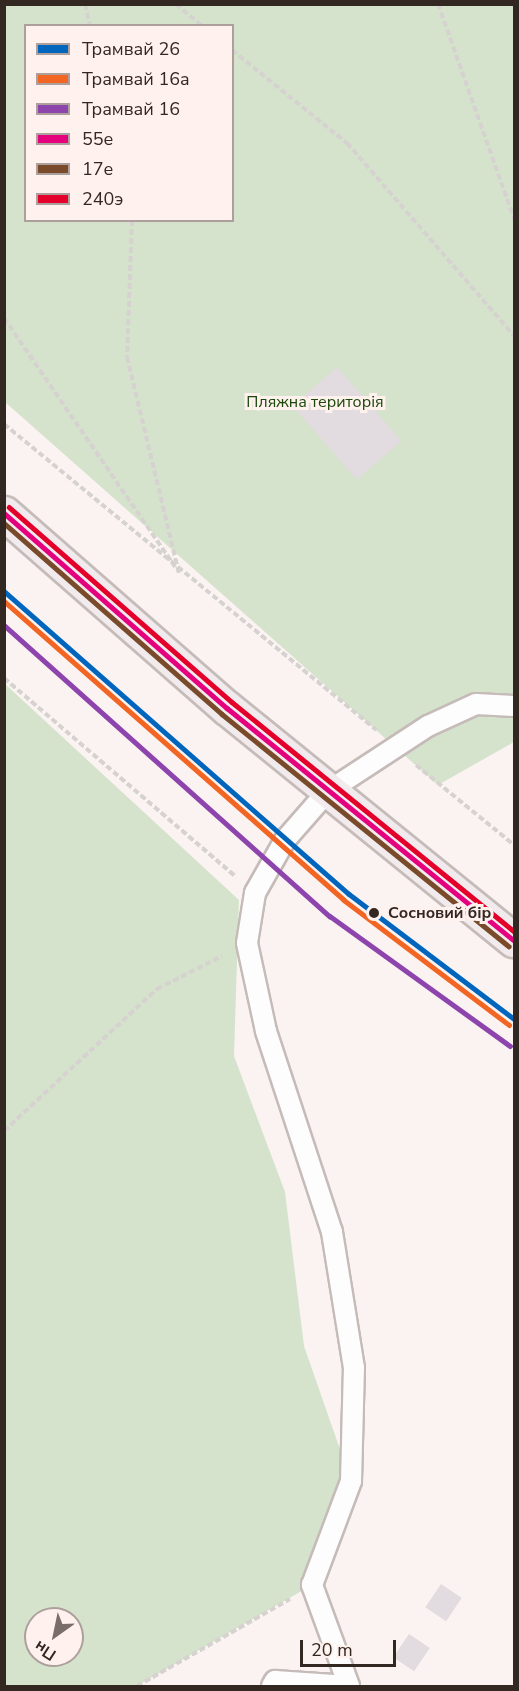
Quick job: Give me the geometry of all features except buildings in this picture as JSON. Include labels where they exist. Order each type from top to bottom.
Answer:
[{"type":"main road","points":[[4,513],[327,792],[514,940]]},
{"type":"lane","points":[[272,1686],[275,1682],[349,1686],[312,1585],[351,1481],[354,1368],[332,1232],[266,1031],[247,943],[255,892],[285,840],[327,792],[395,745],[476,704],[514,706]]},
{"type":"path","points":[[85,4],[90,24]]},
{"type":"path","points":[[176,4],[200,24]]},
{"type":"path","points":[[438,4],[514,219]]},
{"type":"path","points":[[234,52],[347,143],[514,336]]},
{"type":"path","points":[[132,222],[127,357],[180,573]]},
{"type":"path","points":[[4,318],[180,573]]},
{"type":"path","points":[[4,424],[180,573],[395,745],[514,845]]},
{"type":"path","points":[[4,678],[255,892]]},
{"type":"path","points":[[4,1131],[157,989],[247,943]]},
{"type":"path","points":[[137,1686],[312,1585]]},
{"type":"green space","name":"Пляжна територія","points":[[5,5],[514,5],[514,742],[438,785],[5,402]]},
{"type":"green space","points":[[4,683],[239,900],[234,1056],[285,1192],[304,1346],[351,1481],[312,1585],[137,1686],[5,1686]]},
{"type":"tram line","name":"26","points":[[4,591],[349,894],[514,1019]]},
{"type":"tram line","name":"16a","points":[[4,601],[344,900],[509,1025]]},
{"type":"tram line","name":"16","points":[[4,625],[330,916],[510,1046]]},
{"type":"transit line","name":"240э","points":[[9,507],[232,702],[514,931]]},
{"type":"transit line","name":"55е","points":[[4,513],[227,708],[514,940]]},
{"type":"transit line","name":"17е","points":[[4,523],[222,714],[509,946]]},
{"type":"place","name":"Сосновий бір","points":[[374,913]]}]
